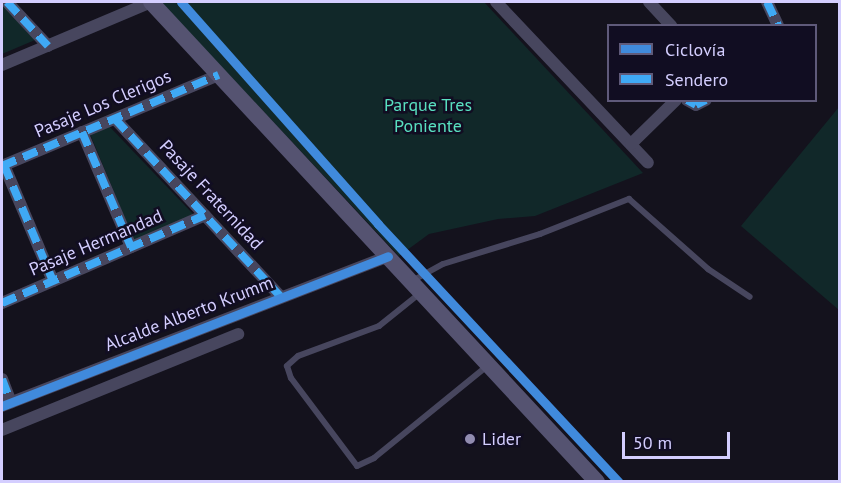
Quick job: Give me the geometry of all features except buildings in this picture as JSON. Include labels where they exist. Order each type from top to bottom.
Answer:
[{"type":"main road","points":[[151,2],[597,482]]},
{"type":"street","points":[[7,2],[48,46]]},
{"type":"street","points":[[2,65],[151,2]]},
{"type":"street","points":[[496,2],[648,163]]},
{"type":"street","points":[[649,2],[669,24]]},
{"type":"street","points":[[767,2],[777,24]]},
{"type":"street","name":"Pasaje Los Clerigos","points":[[3,166],[219,75]]},
{"type":"street","points":[[631,144],[674,102]]},
{"type":"street","name":"Pasaje Fraternidad","points":[[115,118],[280,296]]},
{"type":"street","points":[[82,132],[131,247]]},
{"type":"street","points":[[3,166],[53,281]]},
{"type":"street","name":"Pasaje Hermandad","points":[[2,303],[205,215]]},
{"type":"street","name":"Alcalde Alberto Krumm","points":[[6,404],[388,256]]},
{"type":"street","points":[[2,430],[238,334]]},
{"type":"street","points":[[2,379],[6,404]]},
{"type":"lane","points":[[489,365],[374,458],[357,466],[291,378],[287,366],[298,356],[379,326],[417,286],[443,264],[540,234],[629,199],[708,269],[750,297]]},
{"type":"green space","name":"Parque Tres Poniente","points":[[161,2],[484,2],[643,173],[535,216],[498,219],[429,234],[399,256]]},
{"type":"green space","points":[[2,5],[35,40],[2,54]]},
{"type":"green space","points":[[839,107],[839,310],[741,226]]},
{"type":"green space","points":[[109,126],[194,215],[134,240],[90,134]]},
{"type":"marked path","points":[[7,2],[48,46]]},
{"type":"marked path","points":[[767,2],[777,24]]},
{"type":"marked path","points":[[2,166],[219,75]]},
{"type":"marked path","points":[[691,102],[696,105],[702,102]]},
{"type":"marked path","points":[[115,119],[280,296]]},
{"type":"marked path","points":[[82,132],[131,247]]},
{"type":"marked path","points":[[4,165],[53,281]]},
{"type":"marked path","points":[[2,303],[205,215]]},
{"type":"marked path","points":[[2,379],[11,402]]},
{"type":"cycle path","points":[[181,2],[378,224],[619,482]]},
{"type":"cycle path","points":[[2,406],[388,256]]},
{"type":"place","name":"Lider","points":[[470,439]]}]
